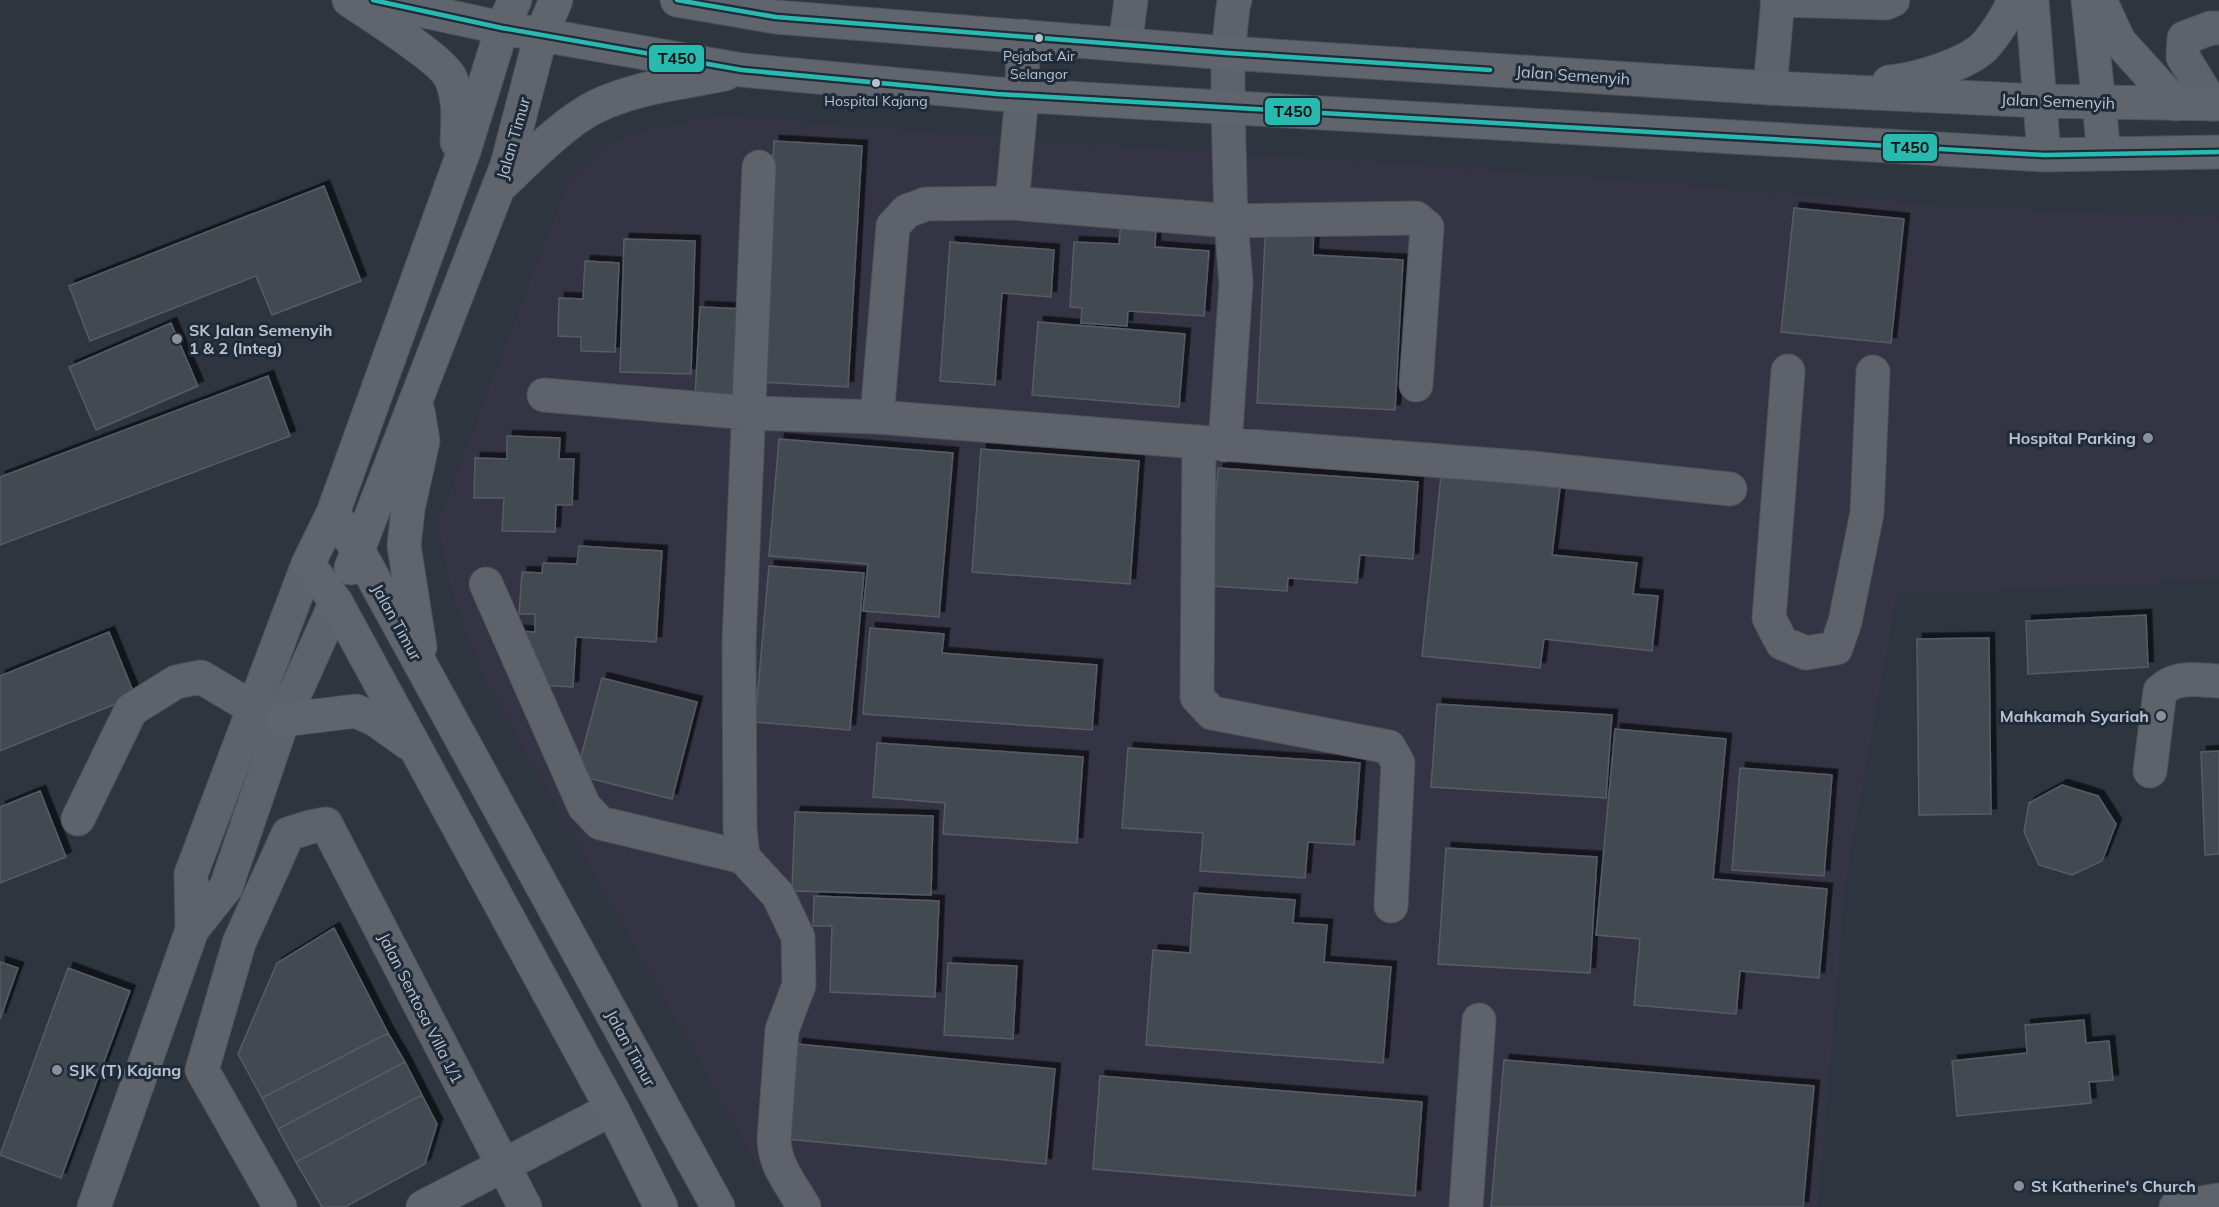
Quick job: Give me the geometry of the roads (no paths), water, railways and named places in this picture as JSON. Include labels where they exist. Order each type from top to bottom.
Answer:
[{"type":"main road","points":[[349,0],[431,58],[449,74],[456,92],[458,112],[456,174]]},
{"type":"main road","points":[[373,0],[508,14],[541,35],[742,70],[1022,95],[2044,155],[2219,152]]},
{"type":"main road","name":"Jalan Timur","points":[[556,0],[541,35],[507,165],[359,552],[717,1207]]},
{"type":"main road","name":"Jalan Semenyih","points":[[678,0],[776,17],[820,10],[1023,36],[1228,53],[1770,88],[2099,104],[2216,104]]},
{"type":"main road","points":[[734,0],[776,17]]},
{"type":"main road","points":[[1770,88],[1896,81],[1946,69],[1983,47],[2014,0]]},
{"type":"main road","points":[[2032,0],[2044,155]]},
{"type":"main road","points":[[2088,0],[2104,153]]},
{"type":"main road","points":[[2100,0],[2118,41],[2176,104]]},
{"type":"main road","points":[[508,14],[456,174],[333,513],[308,564],[336,602],[612,1109],[661,1207]]},
{"type":"main road","points":[[498,188],[562,131],[594,108],[625,95],[742,70]]},
{"type":"main road","points":[[416,401],[423,441],[408,509],[404,546],[424,672]]},
{"type":"main road","points":[[333,513],[359,552],[336,602]]},
{"type":"main road","points":[[283,720],[356,711],[376,720],[415,748]]},
{"type":"street","points":[[1125,45],[1131,0]]},
{"type":"street","points":[[1235,0],[1228,53],[1228,108],[1231,221],[1236,283],[1212,444],[1197,697],[1212,713],[1389,747],[1398,763],[1391,906]]},
{"type":"street","points":[[1770,88],[1778,0],[1886,3],[1893,0]]},
{"type":"street","points":[[2216,104],[2183,57],[2184,38],[2211,28],[2219,28]]},
{"type":"street","points":[[1012,203],[1022,95],[1023,36]]},
{"type":"street","points":[[743,857],[739,643],[759,167]]},
{"type":"street","points":[[877,417],[893,226],[907,211],[926,204],[1012,203],[1231,221],[1416,218],[1427,227],[1416,385]]},
{"type":"street","points":[[1788,371],[1769,618],[1782,644],[1806,653],[1836,648],[1845,622],[1867,513],[1873,372]]},
{"type":"street","points":[[544,395],[750,413],[877,417],[1532,468],[1730,489]]},
{"type":"street","points":[[192,930],[191,873],[308,564]]},
{"type":"street","points":[[486,584],[584,806],[600,823],[743,857],[778,895],[798,937],[799,985],[782,1030],[774,1155],[801,1202]]},
{"type":"street","points":[[94,1207],[192,930],[226,887],[283,720],[336,602]]},
{"type":"street","points":[[78,819],[131,710],[176,682],[201,677],[253,708],[283,720]]},
{"type":"street","points":[[2150,771],[2160,691],[2168,683],[2184,679],[2219,681]]},
{"type":"street","name":"Jalan Sentosa Villa 1/1","points":[[280,1207],[202,1070],[244,932],[288,834],[326,824],[525,1207]]},
{"type":"street","points":[[1466,1207],[1479,1020]]},
{"type":"street","points":[[423,1207],[612,1109]]},
{"type":"street","points":[[2176,1207],[2219,1200]]},
{"type":"place","name":"Pejabat Air Selangor","points":[[1039,38]]},
{"type":"place","name":"Hospital Kajang","points":[[876,83]]},
{"type":"place","name":"SK Jalan Semenyih 1 & 2 (Integ)","points":[[177,339]]},
{"type":"place","name":"Hospital Parking","points":[[2148,438]]},
{"type":"place","name":"Mahkamah Syariah","points":[[2161,716]]},
{"type":"place","name":"SJK (T) Kajang","points":[[57,1070]]},
{"type":"place","name":"St Katherine's Church","points":[[2019,1186]]}]
